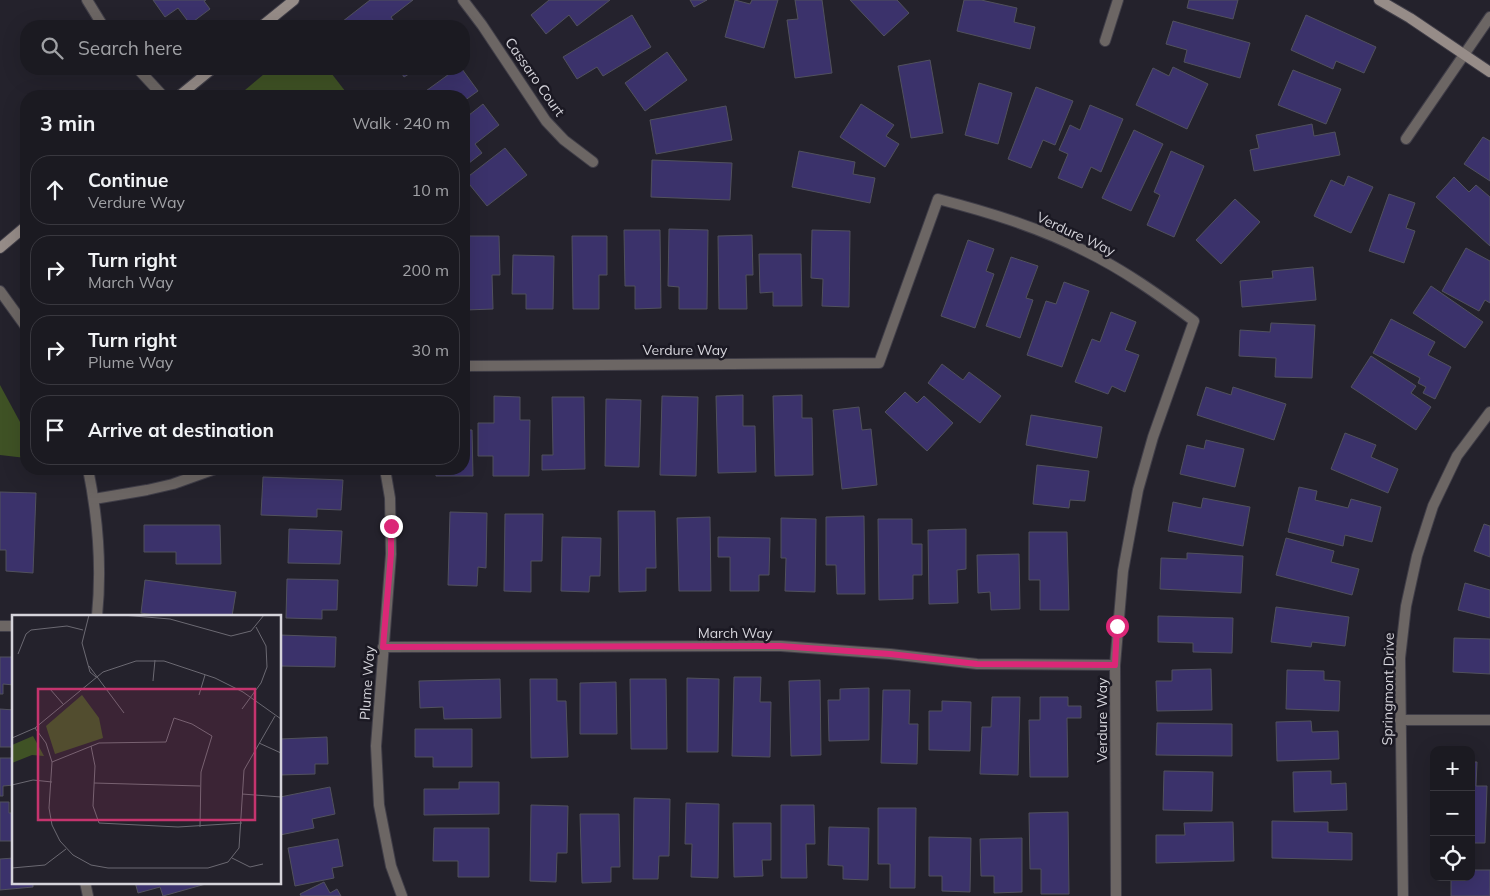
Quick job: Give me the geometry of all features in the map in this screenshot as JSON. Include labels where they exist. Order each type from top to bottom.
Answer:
[{"type":"street","points":[[87,0],[99,20]]},
{"type":"street","points":[[269,20],[294,0]]},
{"type":"street","name":"Cassaro Court","points":[[463,0],[482,25],[546,121],[564,140],[593,162]]},
{"type":"street","points":[[1105,41],[1118,0]]},
{"type":"street","points":[[1379,0],[1410,18],[1490,72]]},
{"type":"street","points":[[1406,139],[1490,17]]},
{"type":"street","points":[[144,75],[157,90]]},
{"type":"street","points":[[186,90],[205,75]]},
{"type":"street","name":"Verdure Way","points":[[470,366],[879,363],[938,199],[997,215],[1072,244],[1142,283],[1194,320],[1153,437],[1138,490],[1123,571],[1115,665],[1116,896]]},
{"type":"street","points":[[0,248],[20,231]]},
{"type":"street","points":[[0,291],[20,319]]},
{"type":"street","name":"Springmont Drive","points":[[1403,896],[1400,658],[1406,606],[1416,556],[1433,506],[1457,456],[1490,412]]},
{"type":"street","points":[[89,475],[94,499],[100,561],[97,615]]},
{"type":"street","points":[[94,499],[164,486],[197,475]]},
{"type":"street","name":"Plume Way","points":[[386,475],[390,498],[391,545],[376,746],[379,805],[391,866],[402,896]]},
{"type":"street","name":"March Way","points":[[383,647],[780,646],[890,654],[977,664],[1115,665]]},
{"type":"street","points":[[1400,720],[1490,720]]},
{"type":"green space","points":[[263,75],[333,75],[344,90],[245,90]]},
{"type":"green space","points":[[0,385],[20,422],[20,457],[0,455]]},
{"type":"building","points":[[153,0],[206,0],[204,1],[210,9],[195,20],[187,20],[178,8],[165,17]]},
{"type":"building","points":[[370,0],[413,0],[391,17],[393,20],[344,20]]},
{"type":"building","points":[[549,0],[610,0],[577,26],[569,15],[546,34],[531,15]]},
{"type":"building","points":[[690,0],[707,0],[694,7]]},
{"type":"building","points":[[735,0],[750,4],[752,0],[778,0],[764,48],[725,37]]},
{"type":"building","points":[[795,0],[822,0],[832,73],[795,78],[787,20],[798,19]]},
{"type":"building","points":[[850,0],[897,0],[909,13],[884,36]]},
{"type":"building","points":[[964,0],[981,0],[1017,8],[1014,22],[1035,27],[1030,49],[957,31]]},
{"type":"building","points":[[1189,0],[1238,0],[1233,19],[1187,8]]},
{"type":"building","points":[[632,15],[651,47],[603,76],[597,67],[577,79],[563,57]]},
{"type":"building","points":[[1306,15],[1376,47],[1364,73],[1336,61],[1333,69],[1291,50]]},
{"type":"building","points":[[1173,21],[1250,43],[1240,78],[1184,62],[1187,50],[1166,44]]},
{"type":"building","points":[[667,52],[687,80],[645,111],[625,83]]},
{"type":"building","points":[[930,60],[943,133],[911,138],[898,66]]},
{"type":"building","points":[[1173,67],[1208,84],[1187,129],[1136,105],[1153,68],[1169,76]]},
{"type":"building","points":[[1293,70],[1341,89],[1326,124],[1278,105]]},
{"type":"building","points":[[448,75],[466,75],[478,91],[470,97],[470,90],[427,90]]},
{"type":"building","points":[[979,83],[1012,93],[998,144],[965,135]]},
{"type":"building","points":[[1036,87],[1073,101],[1055,145],[1043,140],[1031,168],[1008,159]]},
{"type":"building","points":[[483,104],[499,125],[475,144],[482,153],[470,162],[470,114]]},
{"type":"building","points":[[861,104],[894,125],[886,136],[899,144],[885,167],[840,137]]},
{"type":"building","points":[[1090,105],[1123,119],[1101,172],[1091,167],[1082,188],[1058,178],[1068,154],[1059,150],[1070,125],[1080,130]]},
{"type":"building","points":[[726,106],[732,140],[656,154],[650,120]]},
{"type":"building","points":[[1312,124],[1314,136],[1335,132],[1340,155],[1254,171],[1250,150],[1259,148],[1256,135]]},
{"type":"building","points":[[1134,130],[1163,144],[1131,211],[1102,198]]},
{"type":"building","points":[[1483,137],[1490,141],[1490,181],[1464,164]]},
{"type":"building","points":[[505,148],[527,175],[487,206],[470,185],[470,175]]},
{"type":"building","points":[[799,151],[855,162],[853,174],[875,178],[870,203],[792,187]]},
{"type":"building","points":[[1171,151],[1204,166],[1174,237],[1147,225],[1160,195],[1154,192]]},
{"type":"building","points":[[652,160],[732,163],[730,200],[651,197]]},
{"type":"building","points":[[1348,176],[1373,187],[1351,233],[1314,216],[1331,180],[1344,186]]},
{"type":"building","points":[[1454,177],[1469,192],[1476,185],[1490,197],[1490,246],[1436,197]]},
{"type":"building","points":[[1389,194],[1415,203],[1406,228],[1415,231],[1404,263],[1369,251]]},
{"type":"building","points":[[1235,199],[1260,222],[1221,264],[1196,240]]},
{"type":"building","points":[[669,229],[708,230],[707,309],[679,309],[679,287],[668,286]]},
{"type":"building","points":[[624,230],[660,230],[661,308],[635,309],[635,286],[625,286]]},
{"type":"building","points":[[812,230],[850,231],[849,307],[822,306],[823,279],[811,278]]},
{"type":"building","points":[[752,235],[753,275],[746,275],[747,309],[719,309],[718,236]]},
{"type":"building","points":[[470,236],[499,236],[500,275],[492,275],[493,309],[470,310]]},
{"type":"building","points":[[572,236],[607,236],[607,275],[599,275],[599,309],[573,309]]},
{"type":"building","points":[[968,240],[994,249],[986,271],[994,274],[975,328],[941,316]]},
{"type":"building","points":[[1466,248],[1490,261],[1490,303],[1485,300],[1479,311],[1442,291]]},
{"type":"building","points":[[759,254],[801,254],[802,306],[773,306],[773,292],[760,293]]},
{"type":"building","points":[[513,255],[554,256],[553,309],[526,309],[526,294],[512,294]]},
{"type":"building","points":[[1011,257],[1038,266],[1026,298],[1033,300],[1020,338],[986,326]]},
{"type":"building","points":[[1313,267],[1316,300],[1242,307],[1240,281],[1273,278],[1272,271]]},
{"type":"building","points":[[1064,282],[1089,291],[1062,367],[1027,355],[1046,301],[1056,304]]},
{"type":"building","points":[[1431,286],[1483,322],[1465,348],[1413,313]]},
{"type":"building","points":[[1111,312],[1136,322],[1125,350],[1139,355],[1125,392],[1112,386],[1108,394],[1075,382],[1092,339],[1100,342]]},
{"type":"building","points":[[1391,319],[1435,342],[1428,355],[1451,367],[1435,399],[1423,393],[1426,387],[1418,383],[1420,378],[1373,353]]},
{"type":"building","points":[[1271,323],[1315,325],[1312,378],[1275,377],[1276,358],[1239,356],[1240,330],[1270,332]]},
{"type":"building","points":[[1371,356],[1416,386],[1411,393],[1431,407],[1416,430],[1351,387]]},
{"type":"building","points":[[942,364],[963,380],[969,372],[1001,396],[980,423],[928,383]]},
{"type":"building","points":[[1206,387],[1231,395],[1233,387],[1286,404],[1274,440],[1197,415]]},
{"type":"building","points":[[905,392],[917,403],[924,396],[953,423],[927,451],[885,412]]},
{"type":"building","points":[[743,395],[743,426],[755,426],[756,472],[718,473],[716,396]]},
{"type":"building","points":[[802,395],[802,418],[812,418],[813,475],[775,476],[773,396]]},
{"type":"building","points":[[494,396],[520,397],[520,420],[530,420],[529,476],[493,476],[493,456],[478,456],[478,423],[494,423]]},
{"type":"building","points":[[662,396],[698,397],[696,476],[660,475]]},
{"type":"building","points":[[552,397],[584,397],[585,469],[542,470],[542,455],[553,455]]},
{"type":"building","points":[[606,399],[641,400],[639,467],[605,466]]},
{"type":"building","points":[[859,407],[862,430],[871,429],[877,485],[842,489],[833,410]]},
{"type":"building","points":[[1031,415],[1102,427],[1097,458],[1026,445]]},
{"type":"building","points":[[470,430],[472,430],[473,476],[436,476],[470,475]]},
{"type":"building","points":[[1345,433],[1376,445],[1371,457],[1398,469],[1388,493],[1331,469]]},
{"type":"building","points":[[1206,440],[1244,449],[1235,487],[1180,474],[1187,445],[1204,449]]},
{"type":"building","points":[[1037,465],[1089,471],[1085,501],[1070,500],[1069,508],[1033,504]]},
{"type":"building","points":[[263,477],[343,480],[341,510],[317,509],[317,517],[261,515]]},
{"type":"building","points":[[1299,487],[1317,491],[1315,500],[1348,508],[1351,499],[1381,507],[1372,542],[1345,535],[1343,546],[1288,532]]},
{"type":"building","points":[[0,492],[36,493],[33,573],[6,571],[6,550],[0,550]]},
{"type":"building","points":[[1203,498],[1250,507],[1243,546],[1168,531],[1173,502],[1201,508]]},
{"type":"building","points":[[618,511],[655,511],[656,568],[646,568],[646,591],[619,592]]},
{"type":"building","points":[[450,512],[487,513],[486,568],[478,567],[477,586],[448,585]]},
{"type":"building","points":[[505,514],[543,514],[542,561],[531,561],[531,592],[504,591]]},
{"type":"building","points":[[864,516],[865,594],[837,594],[836,565],[826,565],[826,517]]},
{"type":"building","points":[[710,517],[711,591],[679,591],[677,518]]},
{"type":"building","points":[[781,518],[816,519],[815,592],[785,591],[786,558],[781,558]]},
{"type":"building","points":[[878,519],[912,519],[912,544],[922,544],[922,575],[913,575],[913,599],[879,600]]},
{"type":"building","points":[[1484,524],[1490,526],[1490,557],[1474,551]]},
{"type":"building","points":[[144,525],[220,525],[221,564],[176,564],[176,552],[144,552]]},
{"type":"building","points":[[289,529],[342,531],[340,564],[288,563]]},
{"type":"building","points":[[966,529],[966,569],[957,570],[958,603],[929,604],[928,530]]},
{"type":"building","points":[[1029,532],[1067,532],[1069,610],[1040,610],[1040,580],[1029,580]]},
{"type":"building","points":[[562,537],[601,538],[600,576],[590,576],[589,592],[561,591]]},
{"type":"building","points":[[718,537],[770,538],[769,575],[759,575],[759,591],[730,591],[730,557],[718,557]]},
{"type":"building","points":[[1286,538],[1334,551],[1331,562],[1359,569],[1352,595],[1276,575]]},
{"type":"building","points":[[1187,553],[1243,556],[1241,593],[1160,589],[1161,558],[1187,559]]},
{"type":"building","points":[[1019,554],[1020,609],[991,610],[990,592],[978,593],[977,555]]},
{"type":"building","points":[[287,579],[338,580],[337,610],[322,610],[322,619],[286,618]]},
{"type":"building","points":[[145,580],[236,592],[232,615],[154,615],[141,613]]},
{"type":"building","points":[[1465,583],[1490,590],[1490,618],[1458,610]]},
{"type":"building","points":[[1276,607],[1349,617],[1345,646],[1312,642],[1311,647],[1271,642]]},
{"type":"building","points":[[1158,616],[1233,618],[1232,653],[1193,652],[1193,643],[1158,642]]},
{"type":"building","points":[[281,635],[336,637],[335,667],[281,666]]},
{"type":"building","points":[[1454,638],[1490,639],[1490,674],[1453,672]]},
{"type":"building","points":[[0,657],[12,657],[12,685],[3,684],[3,694],[0,694]]},
{"type":"building","points":[[1211,669],[1212,710],[1157,711],[1156,681],[1172,681],[1172,670]]},
{"type":"building","points":[[1287,670],[1324,671],[1324,680],[1340,681],[1339,711],[1286,709]]},
{"type":"building","points":[[734,677],[761,677],[760,702],[771,702],[770,757],[732,756]]},
{"type":"building","points":[[687,678],[719,679],[718,752],[687,752]]},
{"type":"building","points":[[500,679],[501,718],[444,719],[443,707],[420,708],[419,681]]},
{"type":"building","points":[[530,679],[557,679],[557,701],[566,701],[568,757],[531,758]]},
{"type":"building","points":[[630,679],[666,679],[667,749],[631,749]]},
{"type":"building","points":[[820,680],[821,755],[791,756],[789,681]]},
{"type":"building","points":[[616,682],[617,734],[580,734],[580,683]]},
{"type":"building","points":[[869,688],[869,740],[829,741],[828,700],[840,700],[840,689]]},
{"type":"building","points":[[883,690],[910,690],[909,724],[918,724],[917,764],[881,763]]},
{"type":"building","points":[[992,697],[1020,697],[1018,775],[980,774],[982,727],[991,727]]},
{"type":"building","points":[[1040,697],[1068,697],[1068,706],[1081,706],[1081,718],[1067,718],[1068,777],[1030,777],[1029,720],[1040,720]]},
{"type":"building","points":[[942,701],[971,702],[970,751],[929,750],[929,711],[942,711]]},
{"type":"building","points":[[0,709],[12,710],[12,747],[0,747]]},
{"type":"building","points":[[1311,721],[1312,732],[1338,731],[1339,759],[1277,761],[1276,722]]},
{"type":"building","points":[[1157,723],[1232,724],[1232,756],[1156,755]]},
{"type":"building","points":[[415,729],[472,729],[472,767],[433,767],[433,757],[415,757]]},
{"type":"building","points":[[327,737],[328,764],[315,764],[315,774],[281,775],[281,739]]},
{"type":"building","points":[[0,758],[12,758],[12,785],[3,786],[3,796],[0,796]]},
{"type":"building","points":[[1475,762],[1477,762],[1476,786],[1487,786],[1485,843],[1475,843]]},
{"type":"building","points":[[1164,771],[1213,772],[1212,811],[1163,810]]},
{"type":"building","points":[[1331,771],[1331,784],[1346,783],[1347,810],[1294,812],[1293,772]]},
{"type":"building","points":[[459,782],[499,782],[499,814],[424,815],[424,789],[459,789]]},
{"type":"building","points":[[330,787],[335,814],[312,819],[314,828],[281,835],[281,797]]},
{"type":"building","points":[[634,798],[670,799],[669,856],[659,856],[658,879],[633,879]]},
{"type":"building","points":[[0,802],[9,802],[9,813],[12,813],[12,841],[0,841]]},
{"type":"building","points":[[686,803],[719,804],[718,878],[691,877],[692,844],[685,844]]},
{"type":"building","points":[[531,805],[568,806],[567,853],[557,853],[556,882],[530,881]]},
{"type":"building","points":[[781,805],[814,805],[815,844],[806,844],[807,878],[781,878]]},
{"type":"building","points":[[878,808],[916,808],[915,888],[890,888],[890,864],[878,864]]},
{"type":"building","points":[[1068,812],[1069,894],[1041,894],[1041,869],[1030,869],[1029,813]]},
{"type":"building","points":[[580,814],[619,814],[620,867],[611,867],[611,882],[582,883]]},
{"type":"building","points":[[1272,821],[1328,822],[1328,832],[1352,833],[1352,860],[1272,858]]},
{"type":"building","points":[[1233,822],[1234,861],[1156,863],[1156,835],[1185,835],[1184,823]]},
{"type":"building","points":[[733,823],[771,823],[771,860],[762,860],[763,876],[734,877]]},
{"type":"building","points":[[829,827],[869,828],[868,880],[843,879],[843,866],[828,865]]},
{"type":"building","points":[[434,828],[489,828],[489,877],[458,877],[458,861],[433,861]]},
{"type":"building","points":[[929,837],[971,838],[970,892],[942,891],[942,876],[929,876]]},
{"type":"building","points":[[1022,838],[1022,892],[994,893],[994,876],[981,876],[980,839]]},
{"type":"building","points":[[338,839],[343,866],[332,868],[334,878],[295,886],[288,848]]},
{"type":"building","points":[[12,858],[12,884],[33,884],[33,887],[0,890],[0,859]]},
{"type":"building","points":[[1475,870],[1490,870],[1490,896],[1451,896],[1451,881],[1475,881]]},
{"type":"building","points":[[324,882],[330,893],[337,889],[341,896],[301,896],[300,894]]},
{"type":"building","points":[[136,884],[206,884],[163,896],[160,887],[138,893]]},
{"type":"route","points":[[391,526],[391,554],[383,647],[780,646],[890,654],[977,664],[1115,665],[1117,626]]}]
